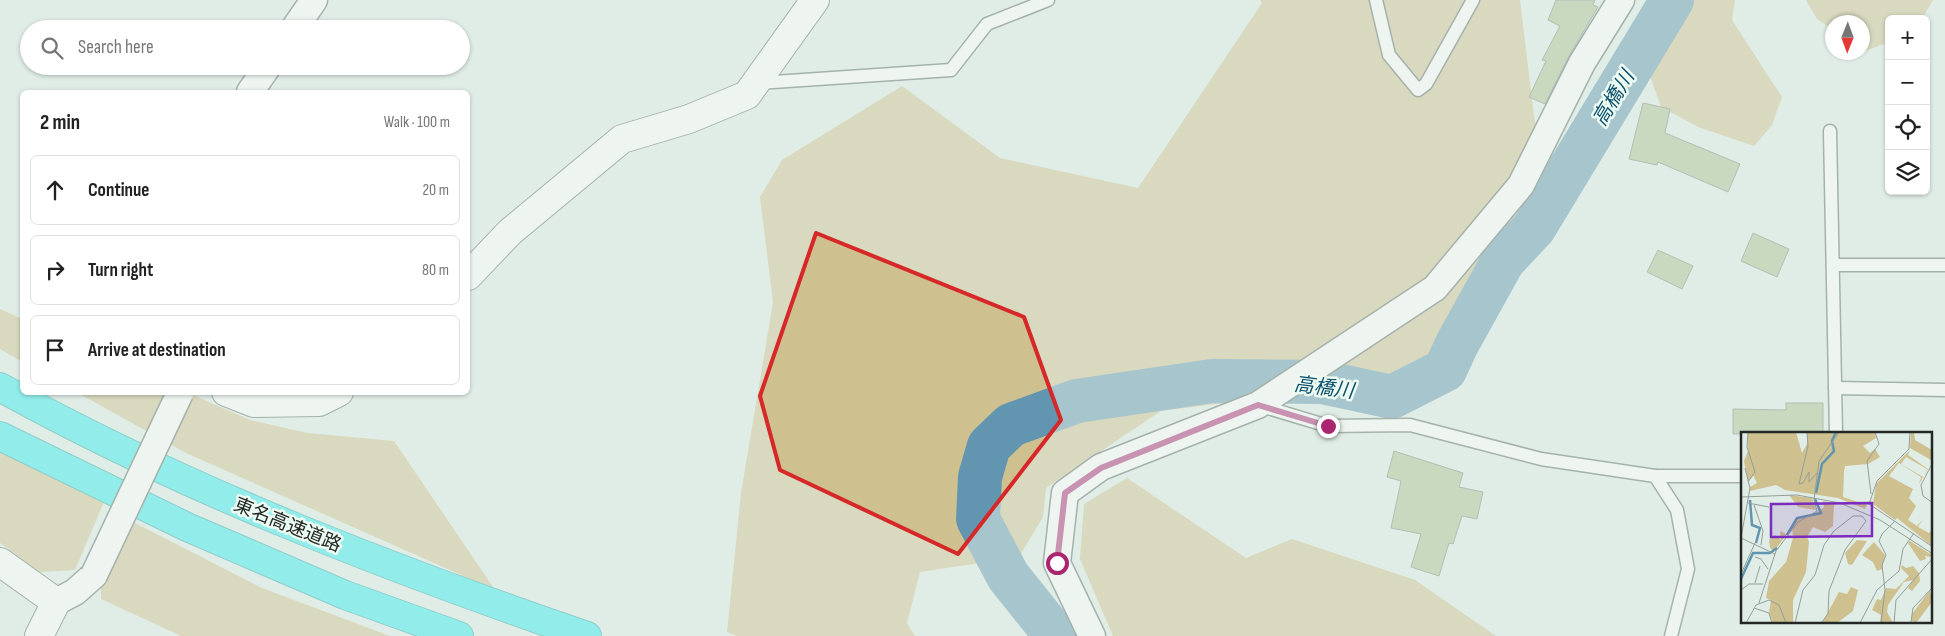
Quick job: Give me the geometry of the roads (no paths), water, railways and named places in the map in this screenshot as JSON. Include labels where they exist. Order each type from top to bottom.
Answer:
[{"type":"highway","name":"東名高速道路","points":[[0,387],[226,498],[446,587],[587,636]]},
{"type":"highway","points":[[0,436],[187,527],[345,595],[459,636]]},
{"type":"street","points":[[300,20],[314,0]]},
{"type":"street","points":[[470,274],[510,232],[622,139],[689,119],[747,94],[815,0]]},
{"type":"street","points":[[1092,636],[1057,563],[1065,493],[1101,468],[1258,405],[1435,288],[1521,185],[1582,63],[1621,0]]},
{"type":"street","points":[[251,90],[262,75]]},
{"type":"street","points":[[39,636],[56,602],[75,592],[94,575],[179,395]]},
{"type":"street","points":[[234,395],[254,403],[319,402],[333,395]]},
{"type":"street","points":[[0,562],[56,602]]},
{"type":"lane","points":[[755,84],[951,70],[987,24],[1048,0]]},
{"type":"lane","points":[[1376,0],[1389,55],[1418,90],[1426,84],[1473,0]]},
{"type":"lane","points":[[1830,130],[1836,432]]},
{"type":"lane","points":[[1833,265],[1945,265]]},
{"type":"lane","points":[[1835,388],[1945,390]]},
{"type":"lane","points":[[1258,405],[1328,426],[1410,425],[1541,459],[1655,476],[1741,476]]},
{"type":"lane","points":[[1655,476],[1677,510],[1688,569],[1671,636]]},
{"type":"waterway","name":"高橋川","points":[[1056,636],[1008,576],[978,519],[980,477],[989,446],[1011,425],[1077,401],[1212,381],[1322,382],[1392,397],[1445,370],[1457,344],[1503,261],[1534,228],[1672,0]]}]
